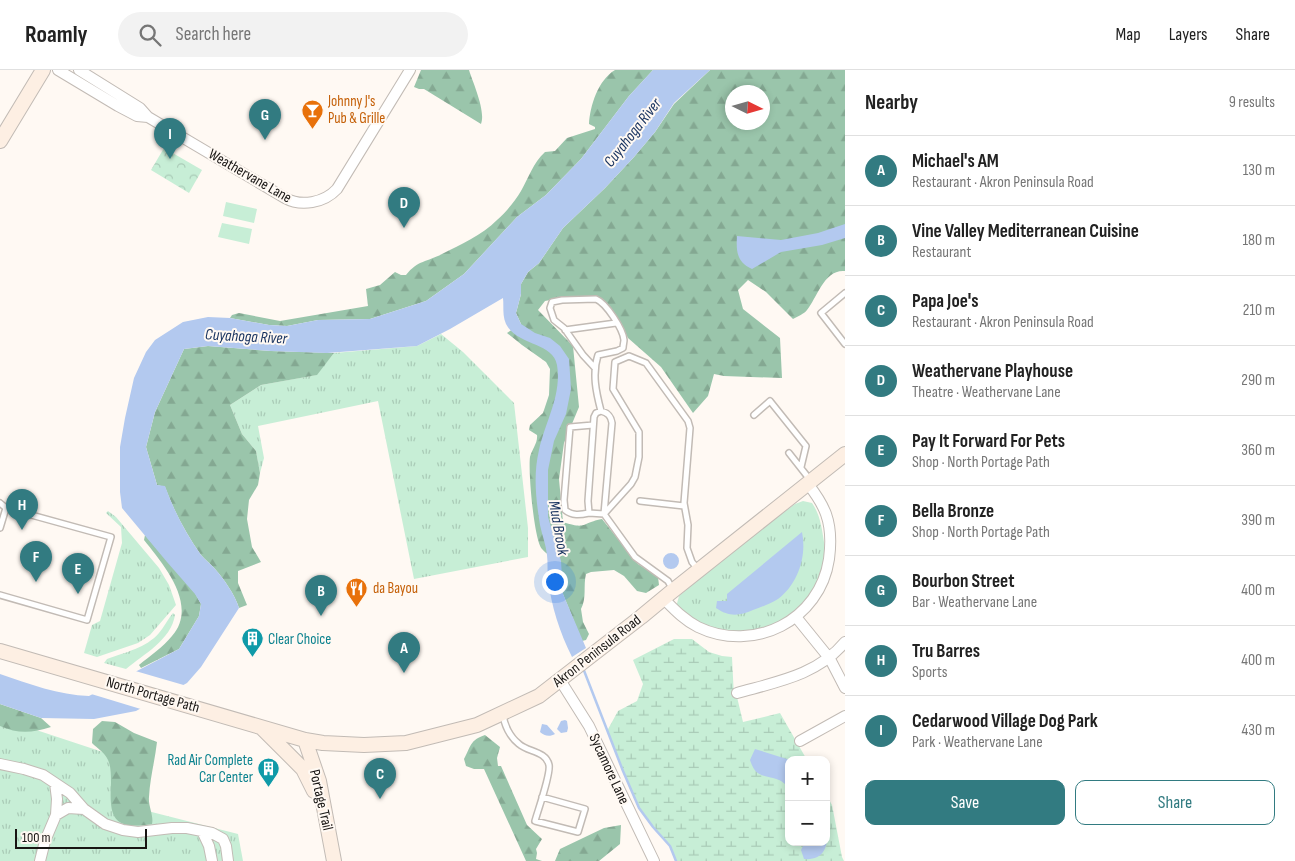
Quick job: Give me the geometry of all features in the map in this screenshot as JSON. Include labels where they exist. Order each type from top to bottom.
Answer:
[{"type":"main road","points":[[0,141],[43,70]]},
{"type":"main road","name":"Akron Peninsula Road","points":[[305,740],[364,745],[406,743],[477,725],[539,696],[844,456]]},
{"type":"main road","name":"North Portage Path","points":[[0,651],[305,740]]},
{"type":"main road","points":[[261,727],[303,769],[324,811]]},
{"type":"main road","name":"Portage Trail","points":[[305,740],[318,781],[334,861]]},
{"type":"street","name":"Weathervane Lane","points":[[58,70],[96,87],[126,105],[140,108],[148,117],[290,201],[311,203],[320,200],[337,189],[410,70]]},
{"type":"street","name":"Weathervane Lane","points":[[79,70],[96,87]]},
{"type":"street","points":[[668,594],[683,618],[697,627],[728,636],[744,637],[763,634],[796,617],[810,604],[820,588],[828,568],[830,551],[830,533],[826,514],[810,483]]},
{"type":"street","points":[[796,617],[829,658],[845,688]]},
{"type":"street","points":[[737,693],[787,680],[804,673],[829,658],[845,642]]},
{"type":"street","name":"Sycamore Lane","points":[[560,680],[589,726],[654,861]]},
{"type":"street","points":[[800,741],[845,716]]},
{"type":"street","points":[[0,764],[43,775],[55,782],[84,809],[105,824],[123,830],[138,832],[172,828],[212,833],[223,839],[228,858],[212,861],[209,846],[202,832]]},
{"type":"street","points":[[40,861],[45,841],[56,815],[55,782]]},
{"type":"street","points":[[56,815],[68,808],[84,809]]},
{"type":"lane","points":[[845,293],[821,313],[845,344]]},
{"type":"lane","points":[[595,368],[565,330],[554,320],[550,305],[552,302],[596,299],[601,301],[608,309],[624,339],[623,348],[598,355],[595,368],[596,388],[601,411]]},
{"type":"lane","points":[[565,330],[616,323]]},
{"type":"lane","points":[[604,514],[632,484],[636,477],[639,432],[613,389],[615,362],[629,356],[646,363],[688,421],[691,434],[684,506],[687,516],[687,548],[689,556],[698,570]]},
{"type":"lane","points":[[754,415],[770,401],[806,446],[801,468]]},
{"type":"lane","points":[[589,513],[588,501],[593,425],[596,413],[601,411],[606,412],[611,418],[612,423],[604,514],[635,557],[668,582],[668,594]]},
{"type":"lane","points":[[593,425],[570,427],[564,500],[565,510],[569,514],[604,514]]},
{"type":"lane","points":[[789,453],[810,483]]},
{"type":"lane","points":[[640,501],[684,506]]},
{"type":"lane","points":[[0,503],[6,508],[111,537],[87,620],[0,595]]},
{"type":"lane","points":[[0,528],[6,508]]},
{"type":"lane","points":[[503,714],[504,723],[520,745],[545,757],[549,764],[550,772],[542,797],[535,821],[578,832],[585,809],[542,797]]},
{"type":"green space","points":[[421,70],[469,70],[482,112],[481,124],[424,89],[414,87]]},
{"type":"green space","points":[[615,70],[653,70],[629,96],[581,159],[546,195],[517,217],[464,274],[426,301],[370,319],[318,320],[287,326],[269,325],[230,318],[232,315],[239,313],[280,321],[368,306],[366,289],[380,285],[395,272],[406,275],[419,264],[437,257],[485,230],[513,202],[521,191],[534,165],[545,152],[555,151],[567,138],[595,129],[595,127],[589,124],[593,102],[604,80]]},
{"type":"green space","points":[[710,70],[845,70],[845,271],[838,272],[826,279],[807,310],[793,319],[766,292],[748,280],[738,290],[743,309],[780,338],[782,378],[714,374],[708,396],[693,413],[661,367],[628,338],[619,321],[602,299],[580,297],[545,301],[538,310],[573,346],[579,407],[564,443],[559,479],[563,522],[580,526],[602,519],[638,564],[658,577],[659,585],[646,593],[637,591],[624,576],[614,570],[586,574],[584,601],[581,609],[583,622],[589,634],[586,640],[582,641],[563,594],[558,561],[544,551],[539,543],[532,505],[530,457],[537,441],[537,435],[529,430],[530,425],[543,413],[549,395],[550,369],[546,362],[507,333],[521,324],[516,313],[521,294],[521,284],[528,272],[539,263],[563,228],[605,188],[655,132],[674,104]]},
{"type":"green space","points":[[164,148],[202,170],[189,193],[151,170]]},
{"type":"green space","points":[[226,202],[257,209],[254,223],[223,216]]},
{"type":"green space","points":[[222,223],[252,229],[249,244],[218,237]]},
{"type":"green space","points":[[441,334],[463,352],[514,403],[528,528],[528,557],[414,579],[378,401],[258,426],[264,458],[260,473],[256,451],[242,434],[230,405],[261,385],[316,375],[334,353],[417,346]]},
{"type":"green space","points":[[208,346],[334,353],[317,375],[261,385],[230,405],[242,434],[256,451],[260,473],[258,485],[249,500],[247,519],[252,547],[261,562],[238,571],[238,583],[247,605],[239,608],[225,582],[201,555],[190,539],[176,514],[165,487],[157,485],[146,447],[155,412],[184,349]]},
{"type":"green space","points":[[803,501],[812,503],[819,517],[824,542],[823,560],[819,577],[811,592],[787,618],[772,627],[756,632],[734,634],[700,626],[676,607],[679,596],[741,543],[795,504]]},
{"type":"green space","points":[[108,511],[116,517],[159,568],[169,585],[176,605],[150,635],[138,643],[97,657],[84,653],[92,625],[100,621],[122,543],[121,527],[106,513]]},
{"type":"green space","points":[[145,535],[195,593],[201,604],[199,616],[179,649],[141,668],[139,665],[161,648],[172,636],[179,624],[182,611],[175,585],[144,540]]},
{"type":"green space","points":[[173,613],[175,615],[168,632],[156,646],[126,669],[104,663],[107,659],[135,649],[154,638]]},
{"type":"green space","points":[[674,639],[692,639],[709,652],[732,657],[734,698],[737,697],[743,722],[780,713],[805,756],[785,756],[785,846],[830,846],[830,801],[844,861],[676,861],[670,846],[639,808],[607,731],[618,711],[637,701],[643,684],[633,660]]},
{"type":"green space","points":[[0,704],[41,718],[51,727],[25,732],[0,726]]},
{"type":"green space","points":[[0,718],[142,765],[132,807],[238,834],[243,861],[0,861]]},
{"type":"green space","points":[[102,721],[115,722],[134,733],[157,742],[149,797],[152,824],[129,825],[116,819],[113,813],[109,762],[105,755],[92,743],[93,729]]},
{"type":"green space","points":[[485,735],[500,747],[497,758],[498,766],[501,766],[527,825],[542,839],[536,849],[536,859],[542,861],[526,861],[484,769],[474,769],[466,766],[464,759],[472,744],[476,739]]},
{"type":"green space","points":[[621,825],[620,844],[599,861],[555,861],[560,849],[604,828]]},
{"type":"water","name":"Cuyahoga River","points":[[653,70],[710,70],[674,103],[655,132],[634,157],[563,228],[539,263],[528,272],[521,284],[521,294],[516,313],[521,324],[535,333],[550,338],[560,346],[569,359],[571,389],[566,414],[554,441],[548,470],[548,517],[561,561],[563,594],[586,648],[572,657],[557,619],[549,588],[546,551],[536,497],[537,459],[555,398],[558,376],[557,365],[549,352],[511,331],[505,321],[503,298],[417,346],[327,353],[208,346],[184,349],[155,412],[146,447],[157,485],[165,486],[176,513],[190,539],[201,555],[225,582],[239,608],[201,667],[187,683],[136,711],[94,719],[41,718],[0,704],[0,674],[55,691],[89,696],[179,649],[199,616],[201,604],[195,594],[122,508],[120,447],[125,418],[134,378],[146,352],[155,340],[183,322],[208,317],[287,326],[318,320],[370,319],[426,301],[464,274],[517,217],[546,195],[581,159],[629,96]]},
{"type":"water","points":[[845,224],[845,238],[822,245],[781,252],[752,269],[740,260],[737,236],[781,240],[818,233]]},
{"type":"water","points":[[802,532],[802,560],[796,578],[785,593],[762,607],[739,614],[725,613],[716,608],[717,601],[727,601],[727,594]]},
{"type":"water","points":[[671,553],[679,561],[671,569],[663,561]]},
{"type":"water","points":[[561,721],[567,721],[567,732],[561,733],[557,729]]},
{"type":"water","points":[[542,724],[547,725],[555,734],[549,736],[540,732]]},
{"type":"water","points":[[755,749],[785,758],[785,784],[774,778],[758,773],[750,760]]},
{"type":"water","points":[[803,846],[826,846],[822,854],[812,859],[804,859],[801,850]]},
{"type":"pier","points":[[132,670],[187,686],[144,710],[88,693]]},
{"type":"waterway","name":"Mud Brook","points":[[583,668],[639,808],[670,846],[676,861]]},
{"type":"place","name":"Johnny J's Pub & Grille","points":[[312,129]]},
{"type":"place","name":"Bourbon Street","points":[[265,140]]},
{"type":"place","name":"Cedarwood Village Dog Park","points":[[170,159]]},
{"type":"place","name":"Weathervane Playhouse","points":[[404,228]]},
{"type":"place","name":"Tru Barres","points":[[22,530]]},
{"type":"place","name":"Bella Bronze","points":[[36,582]]},
{"type":"place","name":"Pay It Forward For Pets","points":[[78,594]]},
{"type":"place","name":"da Bayou","points":[[357,607]]},
{"type":"place","name":"Vine Valley Mediterranean Cuisine","points":[[321,616]]},
{"type":"place","name":"Clear Choice","points":[[252,658]]},
{"type":"place","name":"Michael's AM","points":[[404,673]]},
{"type":"place","name":"Rad Air Complete Car Center","points":[[269,788]]},
{"type":"place","name":"Papa Joe's","points":[[380,799]]}]
